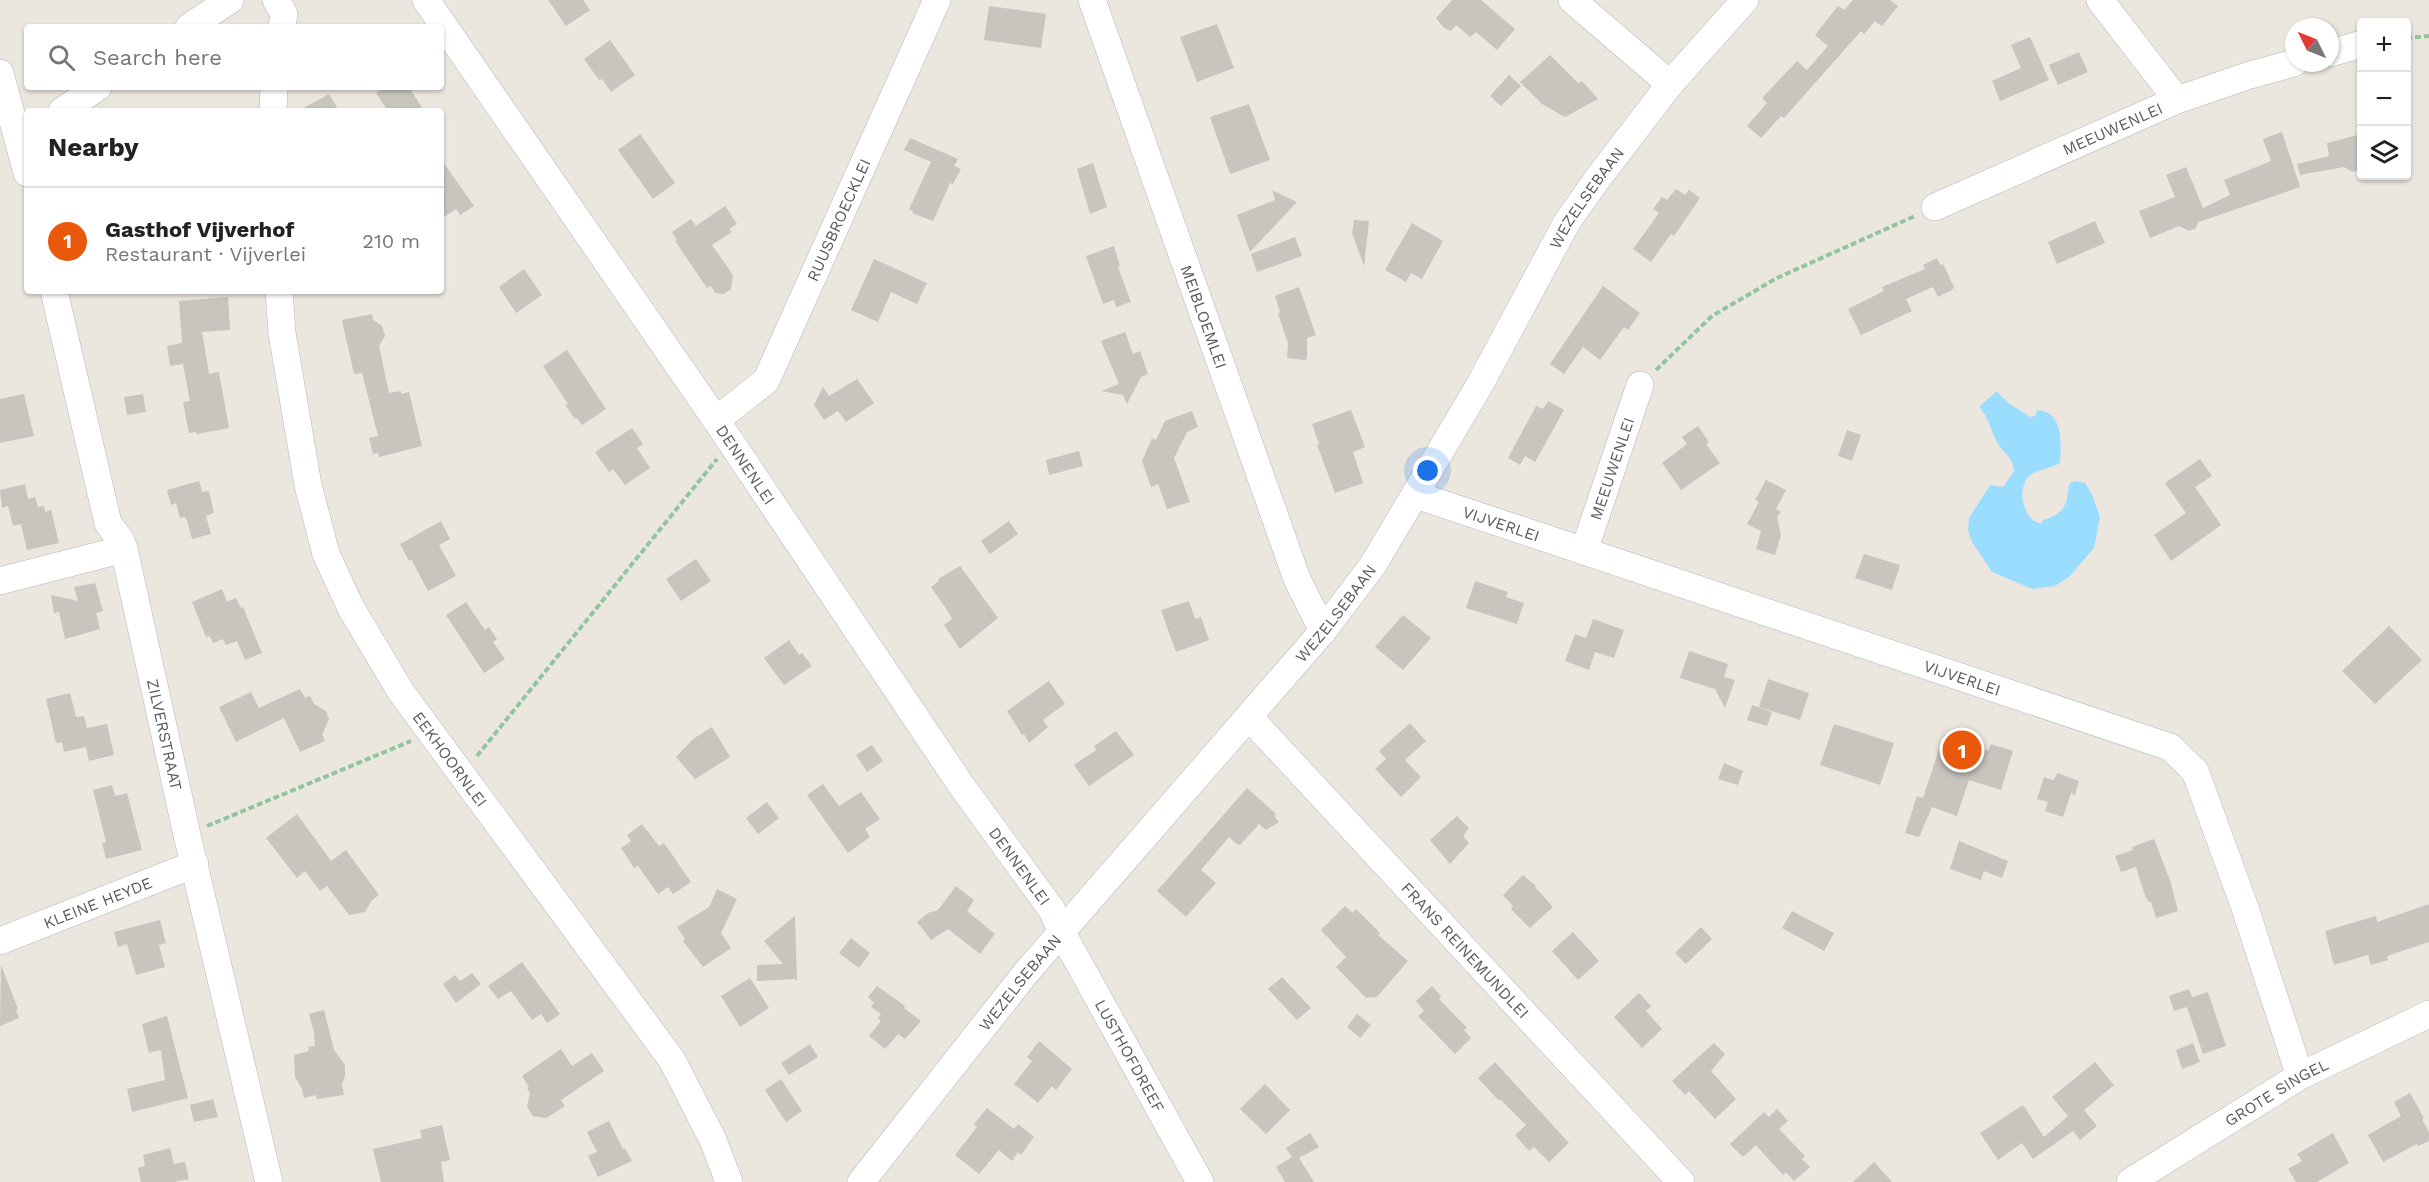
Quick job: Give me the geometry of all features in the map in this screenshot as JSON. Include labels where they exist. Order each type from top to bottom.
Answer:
[{"type":"street","points":[[194,24],[230,0]]},
{"type":"street","points":[[276,0],[284,14],[282,24]]},
{"type":"street","name":"DENNENLEI","points":[[426,0],[443,24]]},
{"type":"street","name":"RUUSBROECKLEI","points":[[716,420],[766,381],[938,0]]},
{"type":"street","name":"MEIBLOEMLEI","points":[[1092,0],[1297,579],[1323,631]]},
{"type":"street","points":[[1572,0],[1670,84]]},
{"type":"street","name":"WEZELSEBAAN","points":[[861,1182],[1025,974],[1323,631],[1373,565],[1479,386],[1567,222],[1670,84],[1746,0]]},
{"type":"street","points":[[2100,0],[2177,100]]},
{"type":"street","name":"DENNENLEI","points":[[444,26],[716,420],[960,785],[1052,910],[1061,931]]},
{"type":"street","points":[[2339,50],[2357,45]]},
{"type":"street","name":"MEEUWENLEI","points":[[1935,207],[2177,100],[2285,66]]},
{"type":"street","points":[[0,73],[15,142],[24,165]]},
{"type":"street","points":[[66,108],[94,90]]},
{"type":"street","points":[[273,108],[274,90]]},
{"type":"street","name":"ZILVERSTRAAT","points":[[55,294],[108,522],[124,549],[187,835],[269,1182]]},
{"type":"street","name":"EEKHOORNLEI","points":[[279,294],[282,333],[308,485],[327,554],[351,608],[401,692],[672,1060],[713,1140],[729,1182]]},
{"type":"street","name":"MEEUWENLEI","points":[[1584,551],[1640,385]]},
{"type":"street","name":"VIJVERLEI","points":[[1416,495],[2170,747],[2195,771],[2244,904],[2300,1076]]},
{"type":"street","points":[[0,581],[124,549]]},
{"type":"street","name":"FRANS REINEMUNDLEI","points":[[1249,717],[1681,1182]]},
{"type":"street","name":"KLEINE HEYDE","points":[[0,941],[195,864]]},
{"type":"street","name":"LUSTHOFDREEF","points":[[1061,931],[1200,1182]]},
{"type":"street","name":"GROTE SINGEL","points":[[2130,1182],[2300,1076],[2429,1014]]},
{"type":"path","points":[[2411,38],[2429,36]]},
{"type":"path","points":[[1640,385],[1712,316],[1777,278],[1935,207]]},
{"type":"path","points":[[461,776],[730,443]]},
{"type":"path","points":[[187,835],[431,733]]},
{"type":"water","points":[[1997,391],[2008,403],[2030,417],[2035,416],[2037,410],[2046,412],[2052,416],[2059,430],[2060,463],[2033,473],[2024,485],[2023,501],[2029,515],[2041,524],[2043,520],[2056,515],[2064,508],[2069,484],[2074,481],[2085,483],[2092,494],[2100,517],[2094,548],[2069,577],[2055,586],[2032,589],[1992,572],[1972,542],[1968,530],[1969,518],[1990,485],[2003,487],[2014,471],[2012,462],[1997,442],[1979,407]]},
{"type":"building","points":[[548,0],[583,0],[590,10],[566,26]]},
{"type":"building","points":[[1452,0],[1481,0],[1515,29],[1497,50],[1476,32],[1470,37],[1456,25],[1451,31],[1444,28],[1436,18]]},
{"type":"building","points":[[1853,0],[1890,0],[1898,6],[1882,26],[1875,21],[1864,34],[1861,31],[1784,118],[1781,116],[1761,138],[1747,126],[1767,103],[1762,98],[1797,61],[1807,70],[1828,46],[1815,35],[1838,6],[1844,10]]},
{"type":"building","points":[[989,6],[1046,14],[1041,48],[984,40]]},
{"type":"building","points":[[1217,24],[1234,68],[1197,82],[1180,37]]},
{"type":"building","points":[[2030,37],[2049,80],[2000,101],[1992,81],[2021,68],[2011,45]]},
{"type":"building","points":[[610,40],[635,75],[611,92],[584,59]]},
{"type":"building","points":[[2079,52],[2088,72],[2058,85],[2049,65]]},
{"type":"building","points":[[1550,55],[1578,83],[1582,81],[1598,99],[1565,117],[1542,104],[1520,82]]},
{"type":"building","points":[[1509,75],[1521,86],[1501,106],[1490,96]]},
{"type":"building","points":[[380,90],[411,90],[422,108],[386,108],[376,93]]},
{"type":"building","points":[[329,94],[337,108],[303,108]]},
{"type":"building","points":[[1249,104],[1270,160],[1230,174],[1210,117]]},
{"type":"building","points":[[2282,132],[2300,187],[2199,222],[2199,220],[2196,228],[2189,231],[2179,226],[2150,238],[2139,211],[2175,197],[2166,175],[2186,167],[2203,208],[2230,195],[2224,180],[2271,161],[2263,139]]},
{"type":"building","points":[[640,134],[675,183],[653,199],[618,150]]},
{"type":"building","points":[[2357,135],[2357,170],[2352,172],[2344,167],[2300,175],[2297,164],[2329,156],[2327,143]]},
{"type":"building","points":[[910,138],[958,159],[954,166],[961,169],[953,184],[950,183],[933,221],[912,213],[913,211],[909,209],[931,162],[904,150]]},
{"type":"building","points":[[444,163],[474,206],[460,215],[456,209],[444,217]]},
{"type":"building","points":[[1093,163],[1107,207],[1090,214],[1077,169]]},
{"type":"building","points":[[1676,189],[1685,195],[1689,190],[1700,198],[1674,236],[1671,234],[1651,262],[1633,249],[1659,213],[1653,209],[1662,197],[1667,200]]},
{"type":"building","points":[[1272,190],[1297,202],[1250,252],[1237,215],[1275,200]]},
{"type":"building","points":[[725,206],[737,224],[729,229],[732,232],[712,245],[733,275],[731,289],[724,294],[715,293],[711,286],[707,288],[675,241],[677,240],[672,232],[691,219],[696,226]]},
{"type":"building","points":[[1354,220],[1369,221],[1364,266],[1352,233]]},
{"type":"building","points":[[2095,221],[2105,243],[2057,264],[2048,242]]},
{"type":"building","points":[[1412,223],[1443,241],[1422,279],[1411,273],[1406,282],[1385,270]]},
{"type":"building","points":[[1295,237],[1302,256],[1257,272],[1251,254]]},
{"type":"building","points":[[1114,246],[1120,266],[1118,267],[1131,302],[1116,307],[1114,300],[1103,304],[1086,256]]},
{"type":"building","points":[[1937,258],[1940,265],[1943,264],[1954,287],[1952,290],[1938,297],[1933,287],[1906,299],[1912,311],[1861,335],[1848,309],[1884,291],[1882,287],[1925,269],[1923,265]]},
{"type":"building","points":[[874,259],[927,283],[917,304],[891,292],[878,322],[851,310]]},
{"type":"building","points":[[524,269],[542,295],[516,313],[499,287]]},
{"type":"building","points":[[1603,286],[1640,313],[1628,330],[1624,327],[1600,360],[1583,347],[1564,374],[1550,364]]},
{"type":"building","points":[[1299,287],[1316,335],[1307,338],[1307,358],[1305,360],[1287,358],[1288,343],[1278,314],[1280,312],[1275,296]]},
{"type":"building","points":[[228,297],[230,330],[202,332],[209,374],[219,372],[229,428],[197,434],[196,432],[189,433],[183,402],[190,401],[183,364],[170,366],[167,346],[182,343],[179,301]]},
{"type":"building","points":[[372,314],[373,320],[382,326],[385,336],[379,346],[389,393],[409,392],[422,446],[379,457],[378,453],[373,454],[369,438],[378,436],[362,373],[354,374],[342,320]]},
{"type":"building","points":[[1125,332],[1133,354],[1140,351],[1148,374],[1141,377],[1127,404],[1123,395],[1101,391],[1119,384],[1101,341]]},
{"type":"building","points":[[567,350],[606,409],[582,425],[565,405],[568,404],[543,366]]},
{"type":"building","points":[[857,379],[874,403],[846,422],[838,411],[824,420],[814,405],[823,387],[829,396]]},
{"type":"building","points":[[24,394],[34,436],[0,443],[0,399]]},
{"type":"building","points":[[143,394],[146,412],[127,415],[124,397]]},
{"type":"building","points":[[1548,401],[1564,410],[1535,462],[1525,456],[1520,465],[1508,458],[1536,406],[1543,409]]},
{"type":"building","points":[[1351,410],[1365,447],[1353,452],[1363,483],[1335,493],[1317,445],[1319,444],[1312,424]]},
{"type":"building","points":[[1192,411],[1198,427],[1187,432],[1174,458],[1190,502],[1167,509],[1158,484],[1151,487],[1142,461],[1152,438],[1156,440],[1165,421]]},
{"type":"building","points":[[1698,426],[1709,442],[1706,444],[1720,463],[1681,490],[1662,463],[1687,444],[1682,437]]},
{"type":"building","points":[[632,428],[643,444],[637,448],[650,468],[625,485],[613,469],[609,472],[595,452]]},
{"type":"building","points":[[1847,430],[1861,435],[1852,461],[1838,456]]},
{"type":"building","points":[[1079,451],[1083,466],[1049,475],[1046,460]]},
{"type":"building","points":[[2200,459],[2212,476],[2195,487],[2221,525],[2171,561],[2154,535],[2186,513],[2165,483]]},
{"type":"building","points":[[1766,480],[1786,490],[1776,509],[1781,512],[1777,517],[1781,535],[1775,555],[1756,549],[1761,531],[1747,524],[1759,502],[1755,500]]},
{"type":"building","points":[[199,481],[202,492],[209,491],[214,513],[206,516],[211,534],[192,539],[187,520],[185,517],[180,518],[176,503],[171,505],[167,490]]},
{"type":"building","points":[[25,484],[28,499],[35,497],[38,507],[44,506],[45,512],[51,510],[59,543],[27,550],[21,524],[13,526],[8,506],[2,508],[0,490]]},
{"type":"building","points":[[441,521],[450,539],[439,545],[456,576],[428,591],[400,544]]},
{"type":"building","points":[[1009,521],[1018,534],[990,554],[981,541]]},
{"type":"building","points":[[1864,554],[1900,565],[1892,590],[1855,578]]},
{"type":"building","points":[[696,559],[711,581],[681,601],[666,579]]},
{"type":"building","points":[[960,566],[998,618],[960,649],[944,625],[952,619],[931,587],[939,581],[938,579]]},
{"type":"building","points":[[1475,581],[1508,592],[1506,597],[1524,603],[1517,624],[1466,608]]},
{"type":"building","points":[[95,583],[103,611],[96,613],[100,629],[65,639],[59,612],[54,613],[51,595],[78,601],[74,587]]},
{"type":"building","points":[[222,589],[227,602],[236,598],[241,608],[243,607],[262,653],[245,660],[237,641],[226,645],[223,639],[213,643],[210,636],[206,637],[192,602]]},
{"type":"building","points":[[1189,601],[1195,619],[1201,617],[1209,640],[1176,652],[1161,610]]},
{"type":"building","points":[[466,602],[485,630],[489,627],[497,639],[493,642],[505,659],[484,673],[446,615]]},
{"type":"building","points":[[1403,615],[1431,638],[1403,670],[1375,647]]},
{"type":"building","points":[[1593,619],[1624,630],[1614,658],[1595,652],[1589,670],[1565,661],[1575,634],[1586,638]]},
{"type":"building","points":[[2389,626],[2422,660],[2375,704],[2342,671]]},
{"type":"building","points":[[789,640],[799,655],[802,653],[812,666],[784,685],[764,658]]},
{"type":"building","points":[[1689,651],[1728,664],[1724,677],[1735,680],[1725,708],[1715,689],[1680,678]]},
{"type":"building","points":[[1768,679],[1809,693],[1800,720],[1759,707]]},
{"type":"building","points":[[1049,681],[1065,704],[1043,720],[1048,727],[1029,743],[1007,711]]},
{"type":"building","points":[[300,689],[305,698],[310,696],[314,704],[326,711],[329,719],[322,735],[325,741],[300,752],[284,718],[236,742],[219,707],[251,692],[259,708]]},
{"type":"building","points":[[70,693],[76,717],[84,716],[87,728],[107,724],[114,755],[89,761],[86,747],[64,752],[62,742],[56,743],[46,699]]},
{"type":"building","points":[[1752,705],[1772,712],[1767,726],[1747,720]]},
{"type":"building","points":[[1410,723],[1426,741],[1405,760],[1421,777],[1401,797],[1375,769],[1386,759],[1379,751]]},
{"type":"building","points":[[1834,724],[1894,743],[1880,785],[1820,765]]},
{"type":"building","points":[[712,727],[730,757],[695,779],[676,757],[693,739]]},
{"type":"building","points":[[1116,731],[1134,755],[1089,786],[1074,765],[1096,750],[1094,746]]},
{"type":"building","points":[[1944,735],[1988,751],[1991,744],[2013,751],[2001,790],[1969,780],[1957,816],[1932,807],[1919,837],[1905,833],[1917,796],[1923,798]]},
{"type":"building","points":[[872,745],[883,761],[867,772],[856,755]]},
{"type":"building","points":[[1724,763],[1743,771],[1738,785],[1718,779]]},
{"type":"building","points":[[2058,773],[2079,781],[2075,795],[2071,793],[2063,817],[2045,811],[2048,802],[2037,799],[2044,777],[2053,780]]},
{"type":"building","points":[[823,784],[839,806],[861,792],[880,819],[865,829],[870,837],[848,853],[807,795]]},
{"type":"building","points":[[112,785],[115,796],[127,793],[142,850],[106,859],[102,843],[106,842],[93,790]]},
{"type":"building","points":[[1247,788],[1276,814],[1274,816],[1279,822],[1266,830],[1259,824],[1238,845],[1229,837],[1201,870],[1216,883],[1186,917],[1157,891]]},
{"type":"building","points":[[767,802],[779,818],[758,834],[746,818]]},
{"type":"building","points":[[297,814],[331,861],[346,850],[379,895],[372,900],[365,912],[349,915],[327,886],[320,891],[305,871],[297,878],[266,838]]},
{"type":"building","points":[[1457,816],[1469,828],[1463,836],[1469,843],[1450,864],[1430,840]]},
{"type":"building","points":[[642,824],[659,846],[664,843],[691,882],[673,894],[668,887],[658,894],[638,866],[634,868],[621,848],[631,841],[627,835]]},
{"type":"building","points":[[2154,839],[2170,880],[2178,911],[2156,918],[2151,902],[2145,896],[2136,867],[2121,872],[2115,856]]},
{"type":"building","points":[[1959,841],[2008,861],[2002,878],[1984,871],[1981,880],[1950,869]]},
{"type":"building","points":[[1523,875],[1536,886],[1553,907],[1530,928],[1511,909],[1513,906],[1503,895]]},
{"type":"building","points":[[956,886],[974,900],[967,911],[995,934],[980,954],[948,929],[931,940],[917,922],[928,913],[938,910]]},
{"type":"building","points":[[717,889],[737,899],[721,933],[731,948],[703,967],[683,941],[685,939],[677,927],[709,907]]},
{"type":"building","points":[[2429,904],[2429,942],[2387,956],[2388,960],[2371,965],[2368,955],[2334,965],[2325,931],[2376,916],[2377,922]]},
{"type":"building","points":[[1345,906],[1353,913],[1356,909],[1380,933],[1378,935],[1408,961],[1377,997],[1366,998],[1336,967],[1346,957],[1321,930]]},
{"type":"building","points":[[1792,911],[1834,933],[1824,951],[1782,928]]},
{"type":"building","points":[[795,916],[797,982],[795,979],[757,981],[757,965],[783,964],[764,941]]},
{"type":"building","points":[[160,920],[166,943],[159,945],[165,967],[136,975],[127,944],[118,947],[114,932]]},
{"type":"building","points":[[1701,927],[1712,939],[1686,964],[1675,953]]},
{"type":"building","points":[[1573,932],[1599,961],[1578,980],[1552,951]]},
{"type":"building","points":[[851,938],[870,953],[859,968],[839,953]]},
{"type":"building","points":[[522,962],[560,1014],[547,1023],[541,1014],[532,1020],[511,991],[498,999],[488,986]]},
{"type":"building","points":[[1,965],[18,1009],[16,1010],[19,1018],[0,1026]]},
{"type":"building","points":[[472,973],[481,984],[456,1003],[443,984],[455,975],[460,981]]},
{"type":"building","points":[[1282,977],[1311,1008],[1297,1020],[1268,989]]},
{"type":"building","points":[[750,978],[769,1008],[740,1027],[721,996]]},
{"type":"building","points":[[877,986],[921,1021],[905,1039],[898,1034],[885,1049],[869,1036],[881,1021],[878,1018],[881,1014],[871,1007],[874,1003],[868,997]]},
{"type":"building","points":[[1432,986],[1441,996],[1439,999],[1467,1028],[1464,1030],[1471,1038],[1455,1054],[1418,1016],[1424,1011],[1416,1001]]},
{"type":"building","points":[[2189,989],[2192,997],[2208,992],[2226,1046],[2203,1054],[2187,1007],[2174,1011],[2169,996]]},
{"type":"building","points":[[1639,993],[1651,1006],[1646,1011],[1662,1029],[1642,1048],[1614,1017]]},
{"type":"building","points":[[324,1010],[334,1050],[345,1065],[342,1084],[344,1095],[317,1099],[316,1095],[304,1098],[295,1077],[294,1055],[309,1051],[308,1047],[315,1046],[309,1014]]},
{"type":"building","points":[[1357,1014],[1371,1025],[1360,1038],[1347,1027]]},
{"type":"building","points":[[167,1016],[188,1098],[132,1112],[127,1089],[165,1080],[161,1050],[149,1053],[142,1024]]},
{"type":"building","points":[[1039,1041],[1072,1069],[1056,1090],[1052,1086],[1038,1103],[1014,1084],[1032,1061],[1027,1057]]},
{"type":"building","points":[[1714,1043],[1725,1054],[1711,1071],[1736,1099],[1715,1119],[1689,1091],[1685,1095],[1672,1081]]},
{"type":"building","points":[[2193,1043],[2200,1062],[2182,1069],[2176,1050]]},
{"type":"building","points":[[810,1044],[818,1057],[789,1075],[781,1063]]},
{"type":"building","points":[[561,1049],[572,1066],[592,1053],[604,1071],[561,1100],[565,1106],[546,1118],[533,1116],[527,1107],[530,1093],[527,1088],[529,1087],[522,1076]]},
{"type":"building","points":[[1495,1062],[1569,1143],[1549,1162],[1534,1147],[1529,1151],[1515,1135],[1526,1125],[1478,1078]]},
{"type":"building","points":[[2095,1062],[2114,1085],[2084,1110],[2097,1126],[2080,1140],[2073,1131],[2033,1159],[2022,1143],[1998,1160],[1980,1133],[2023,1105],[2044,1137],[2068,1116],[2052,1097]]},
{"type":"building","points":[[781,1079],[802,1111],[786,1122],[765,1090]]},
{"type":"building","points":[[1265,1084],[1290,1110],[1266,1134],[1240,1109]]},
{"type":"building","points":[[2410,1093],[2424,1118],[2422,1119],[2429,1132],[2429,1141],[2418,1146],[2417,1144],[2383,1162],[2368,1135],[2401,1116],[2394,1102]]},
{"type":"building","points":[[213,1099],[218,1117],[194,1122],[190,1105]]},
{"type":"building","points":[[987,1108],[1014,1129],[1018,1124],[1034,1137],[1021,1155],[1018,1152],[1012,1161],[999,1150],[979,1174],[955,1155],[977,1127],[974,1124]]},
{"type":"building","points":[[1777,1109],[1788,1121],[1779,1129],[1805,1156],[1802,1159],[1810,1167],[1794,1181],[1786,1172],[1783,1175],[1756,1145],[1743,1157],[1730,1144],[1764,1112],[1769,1117]]},
{"type":"building","points":[[609,1121],[623,1149],[625,1148],[632,1161],[598,1177],[588,1156],[597,1152],[587,1132]]},
{"type":"building","points":[[442,1125],[450,1160],[441,1162],[444,1182],[381,1182],[373,1149],[422,1138],[420,1130]]},
{"type":"building","points":[[1310,1133],[1319,1147],[1299,1158],[1314,1182],[1285,1182],[1276,1167],[1292,1157],[1286,1148]]},
{"type":"building","points":[[2333,1133],[2349,1163],[2317,1182],[2296,1182],[2288,1169],[2302,1161],[2297,1154]]},
{"type":"building","points":[[170,1148],[174,1164],[185,1162],[189,1179],[174,1182],[141,1182],[138,1168],[145,1166],[143,1155]]},
{"type":"building","points":[[1874,1162],[1892,1182],[1853,1182]]},
{"type":"place","name":"Gasthof Vijverhof","points":[[1962,750]]}]
